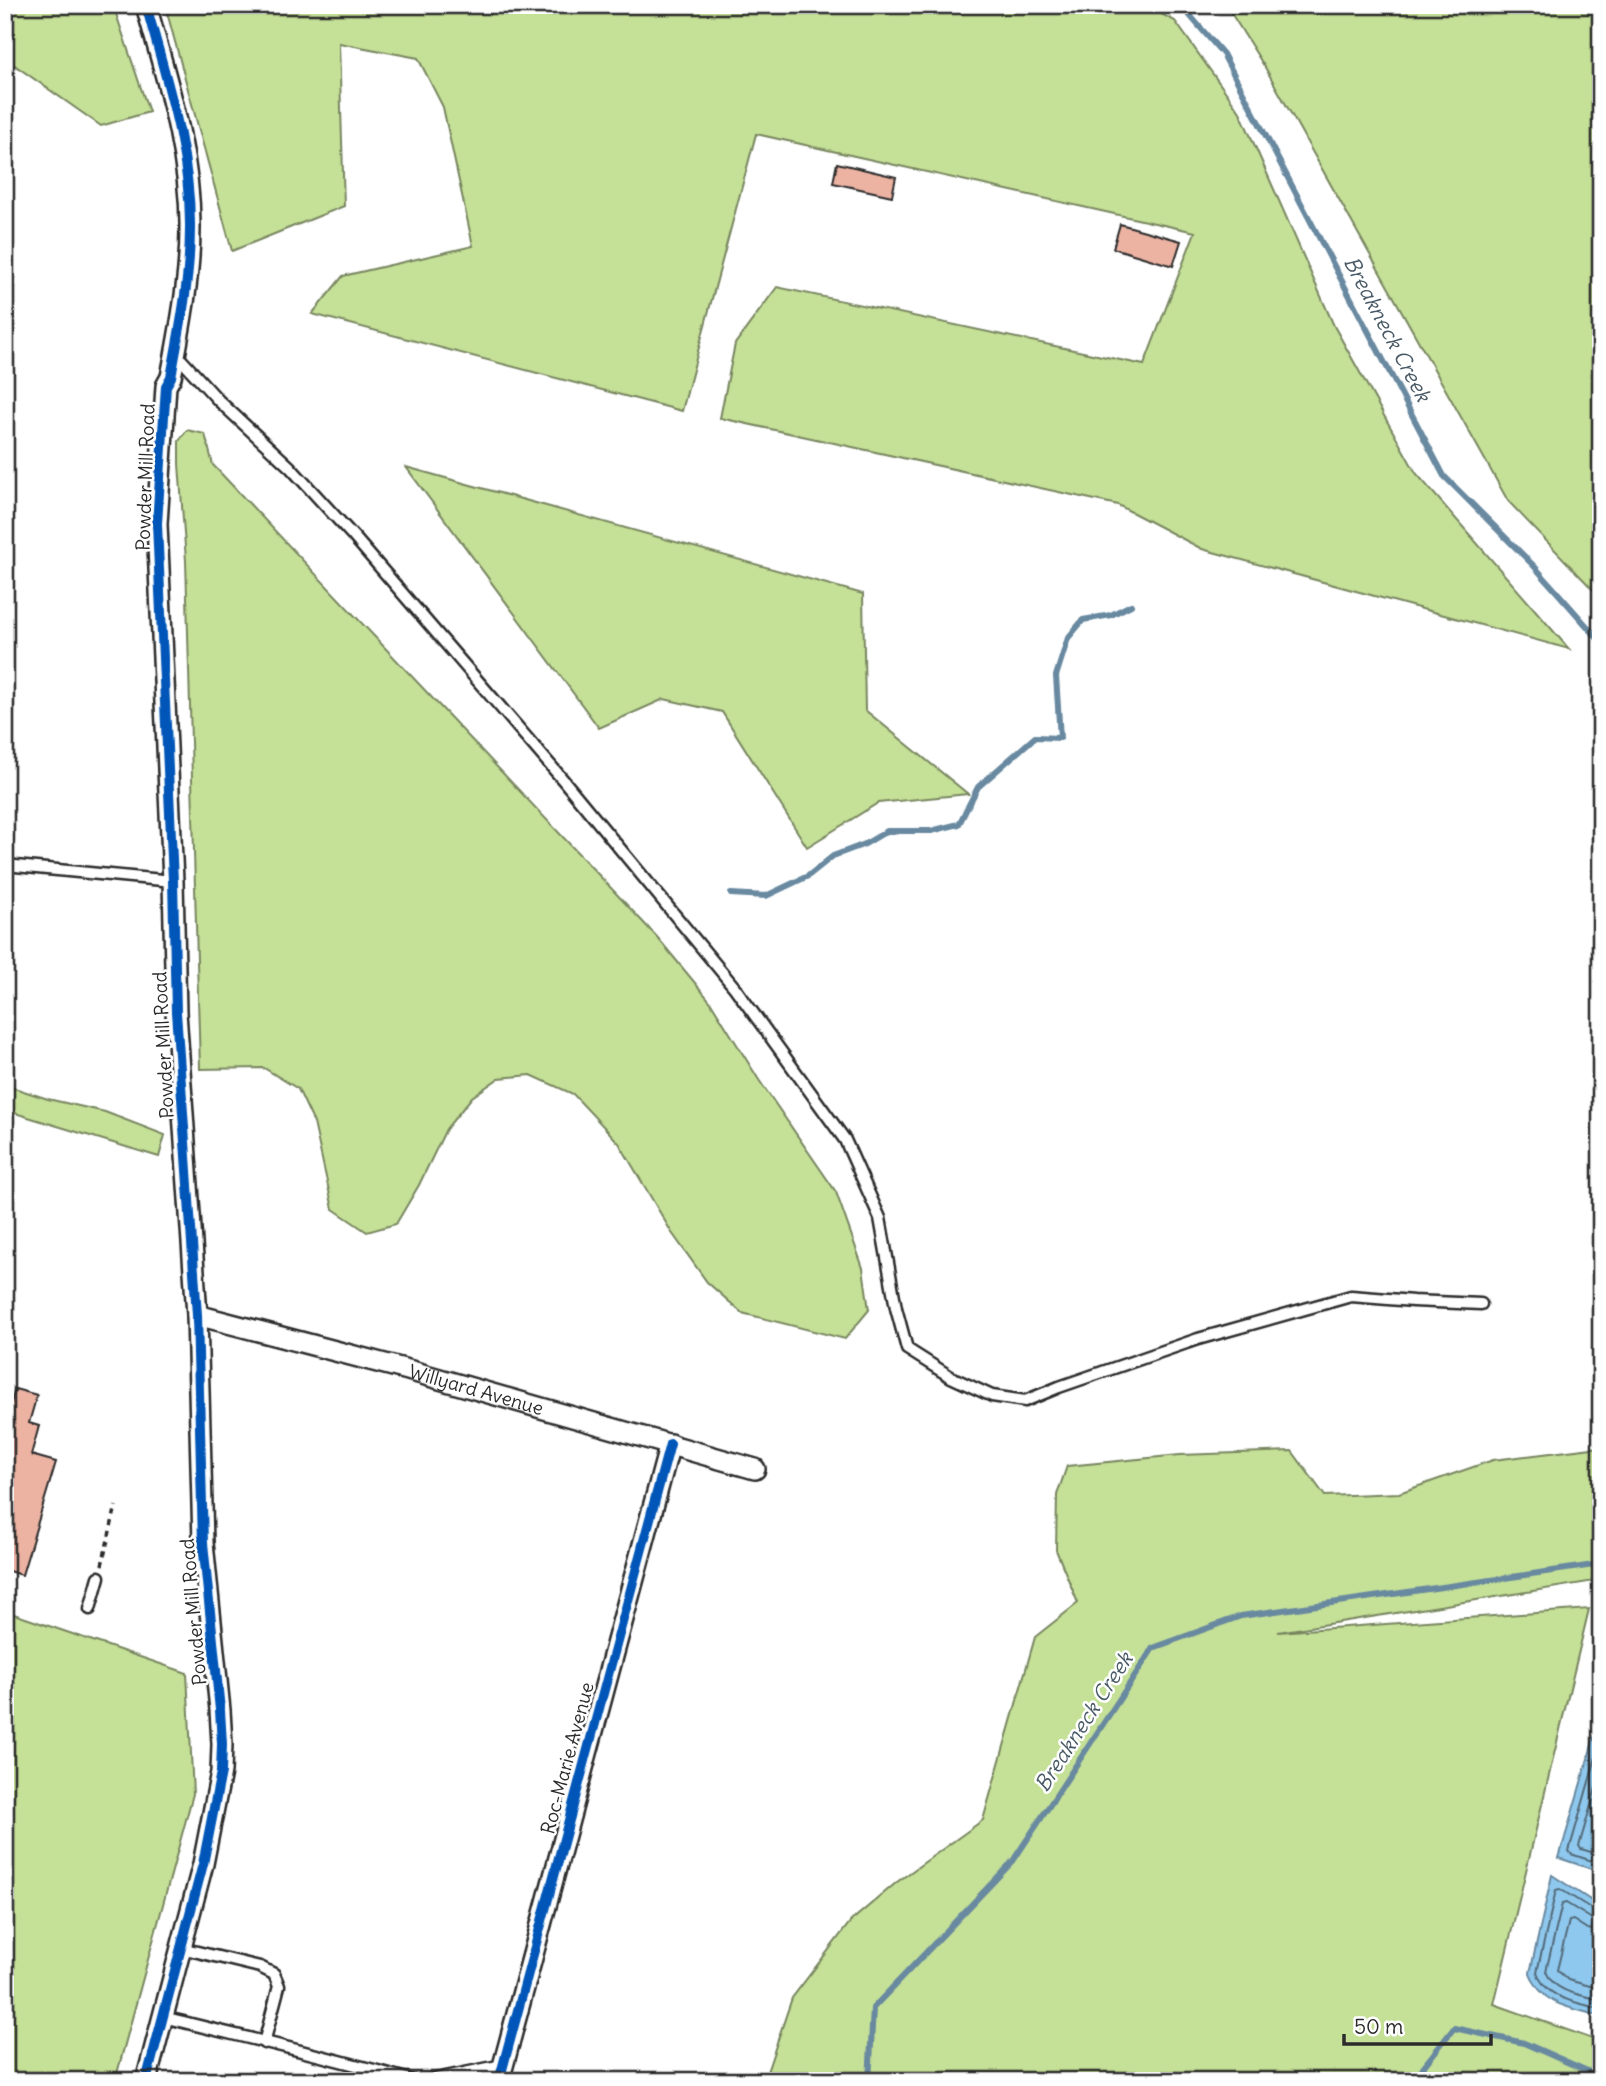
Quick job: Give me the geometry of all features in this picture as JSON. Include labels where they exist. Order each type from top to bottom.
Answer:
[{"type":"street","name":"Powder Mill Road","points":[[146,5],[173,100],[187,183],[190,229],[183,309],[171,377],[166,386],[157,524],[177,1012],[197,1315],[203,1543],[222,1744],[217,1797],[203,1864],[146,2081]]},
{"type":"street","name":"Willyard Avenue","points":[[197,1315],[408,1370],[755,1469]]},
{"type":"street","name":"Roc-Marie Avenue","points":[[501,2073],[670,1444]]},
{"type":"lane","points":[[175,354],[219,401],[290,467],[354,537],[564,781],[735,988],[845,1140],[880,1218],[896,1308],[907,1349],[951,1377],[992,1396],[1025,1401],[1199,1339],[1351,1296],[1480,1304]]},
{"type":"lane","points":[[5,865],[173,881]]},
{"type":"lane","points":[[90,1609],[99,1577]]},
{"type":"lane","points":[[181,1948],[260,1967],[274,1974],[279,1986],[264,2043]]},
{"type":"lane","points":[[163,2017],[417,2081],[501,2073]]},
{"type":"path","points":[[99,1577],[117,1506]]},
{"type":"green space","points":[[5,5],[113,5],[149,112],[101,126],[10,62],[5,70]]},
{"type":"green space","points":[[165,5],[1144,5],[1175,21],[1240,112],[1334,326],[1416,473],[1569,649],[1202,549],[1118,505],[720,418],[735,344],[777,287],[1144,365],[1195,232],[756,134],[682,411],[312,314],[343,276],[473,246],[443,107],[418,58],[339,43],[344,206],[232,251]]},
{"type":"green space","points":[[1226,5],[1601,5],[1601,598],[1508,501],[1266,69]]},
{"type":"green space","points":[[187,430],[205,434],[213,465],[657,937],[710,1001],[759,1080],[836,1192],[863,1268],[869,1310],[845,1339],[742,1313],[707,1282],[672,1233],[619,1143],[573,1094],[531,1075],[499,1078],[472,1097],[446,1129],[419,1185],[396,1224],[367,1232],[333,1209],[314,1123],[298,1089],[264,1068],[200,1069],[186,561],[179,464],[179,441]]},
{"type":"green space","points":[[406,467],[863,594],[865,710],[968,794],[878,803],[807,847],[722,712],[664,699],[599,728]]},
{"type":"green space","points":[[5,1085],[48,1099],[105,1112],[165,1135],[159,1157],[5,1110]]},
{"type":"green space","points":[[1601,1447],[1601,1580],[1278,1632],[1589,1609],[1494,2004],[1601,2042],[1601,2081],[764,2081],[792,1998],[851,1921],[897,1882],[983,1820],[1035,1637],[1078,1603],[1056,1550],[1057,1495],[1067,1466],[1180,1455],[1292,1451],[1325,1496],[1399,1493],[1493,1460]]},
{"type":"green space","points":[[5,1611],[187,1673],[193,1794],[115,2081],[5,2081]]},
{"type":"water","points":[[1601,1714],[1601,1872],[1559,1858]]},
{"type":"water","points":[[1552,1875],[1601,1907],[1601,2016],[1558,2004],[1542,1993],[1530,1973]]},
{"type":"building","points":[[837,163],[896,177],[892,196],[833,183]]},
{"type":"building","points":[[1120,224],[1181,241],[1173,266],[1113,248]]},
{"type":"building","points":[[15,1389],[37,1395],[29,1423],[39,1426],[31,1455],[56,1462],[22,1575],[5,1570],[5,1452],[9,1440],[5,1439],[5,1425]]},
{"type":"waterway","name":"Breakneck Creek","points":[[1181,5],[1223,54],[1444,476],[1534,566],[1601,642]]},
{"type":"waterway","points":[[731,894],[766,896],[808,876],[833,856],[865,844],[887,831],[931,831],[959,824],[978,787],[1035,737],[1060,738],[1056,676],[1068,638],[1083,620],[1111,615],[1131,605]]},
{"type":"waterway","name":"Breakneck Creek","points":[[869,2081],[873,2008],[1013,1861],[1153,1648],[1241,1616],[1601,1564]]},
{"type":"waterway","points":[[1412,2081],[1454,2028],[1524,2043],[1601,2077]]},
{"type":"cycle path","points":[[146,5],[176,116],[189,201],[188,266],[171,377],[166,386],[157,524],[176,1012],[197,1315],[203,1543],[222,1744],[221,1772],[203,1864],[146,2081]]},
{"type":"cycle path","points":[[499,2081],[670,1444]]}]
